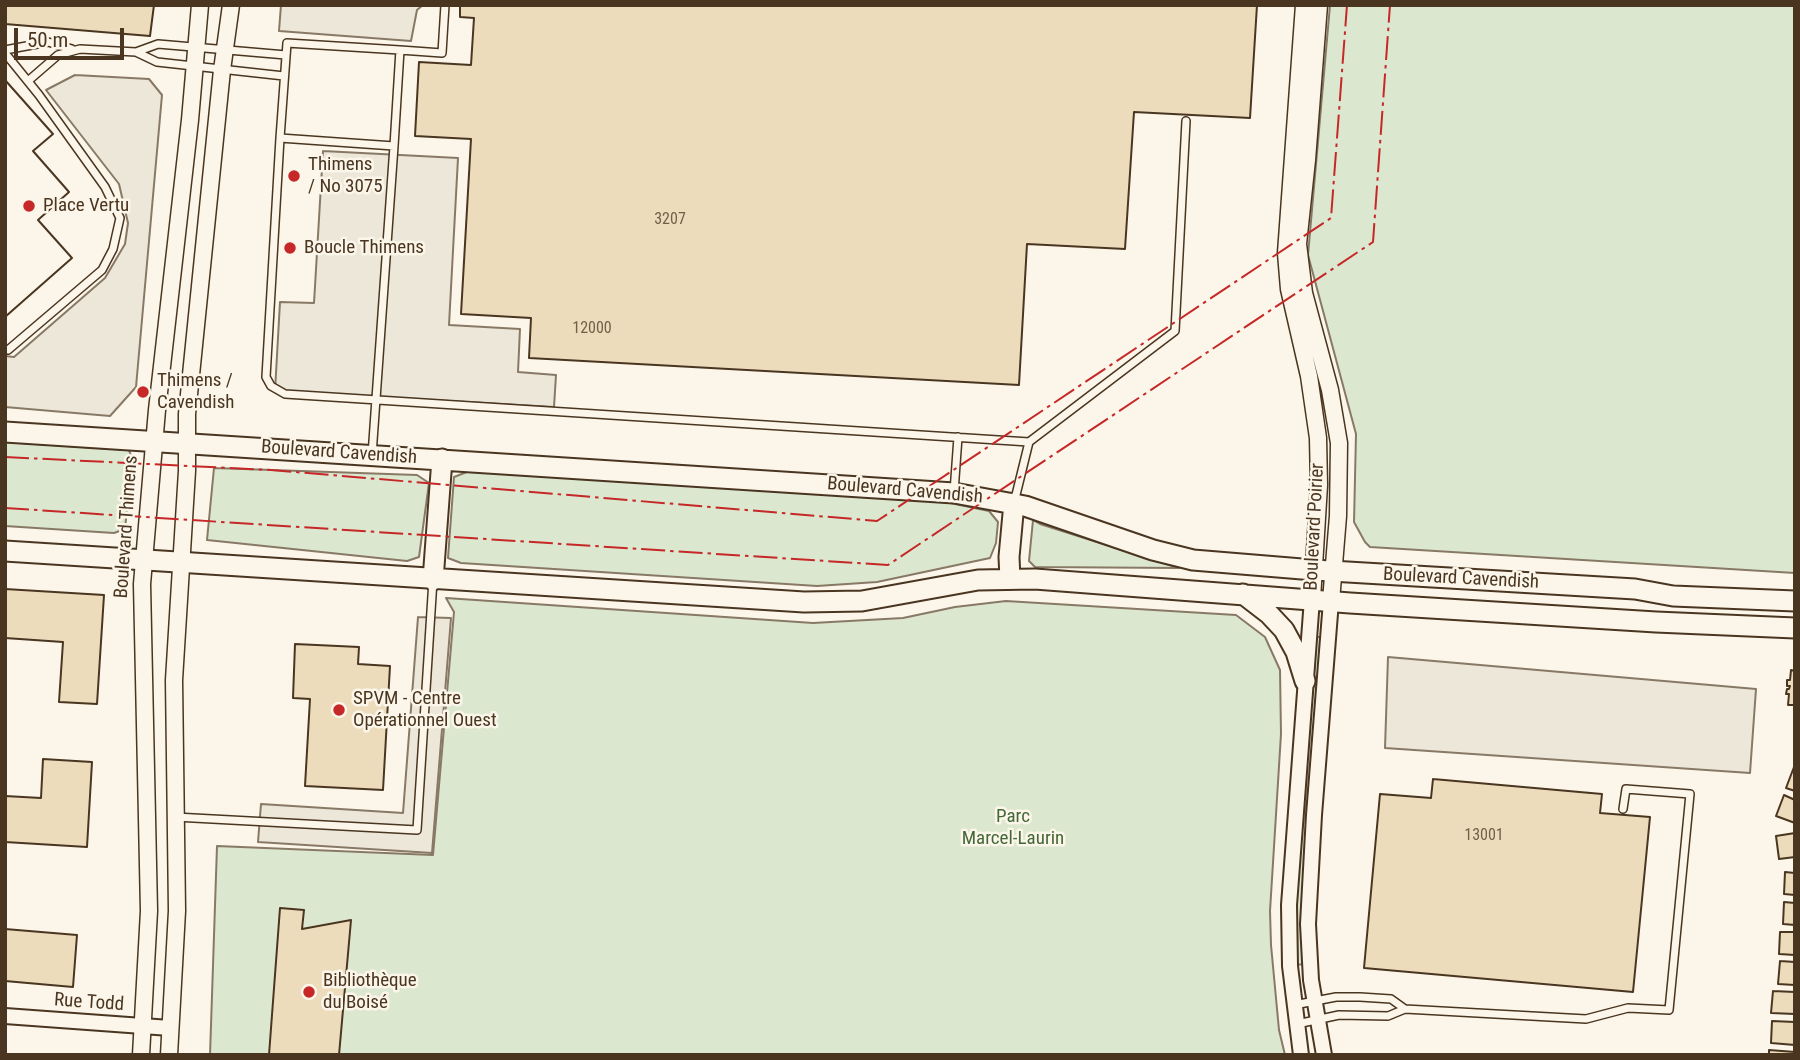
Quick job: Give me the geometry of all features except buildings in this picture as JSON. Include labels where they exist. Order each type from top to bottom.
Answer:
[{"type":"main road","name":"Boulevard Cavendish","points":[[5,432],[954,493],[1014,503],[1186,559],[1314,570],[1636,589],[1736,600],[1795,601]]},
{"type":"main road","points":[[433,580],[442,459]]},
{"type":"main road","points":[[1010,579],[1009,557],[1014,503]]},
{"type":"main road","name":"Boulevard Cavendish","points":[[5,551],[786,602],[835,603],[880,599],[951,584],[1010,579],[1656,622],[1795,628]]},
{"type":"main road","points":[[1656,622],[1657,593]]},
{"type":"main road","points":[[1243,594],[1269,614],[1284,631],[1296,652],[1304,681]]},
{"type":"street","name":"Boulevard Thimens","points":[[141,1055],[149,921],[142,592],[154,442],[200,5]]},
{"type":"street","points":[[169,1055],[177,930],[174,680],[187,414],[224,49],[231,5]]},
{"type":"street","name":"Boulevard Poirier","points":[[1304,5],[1286,253],[1289,289],[1309,376],[1318,438],[1319,485],[1314,570],[1322,600],[1308,944],[1314,1001],[1324,1055]]},
{"type":"street","name":"Boulevard Poirier","points":[[1301,1055],[1289,954],[1289,905],[1304,681],[1322,600],[1334,571],[1340,473],[1339,443],[1330,390],[1304,293],[1297,244],[1307,160],[1319,5]]},
{"type":"street","name":"Rue Todd","points":[[5,1016],[170,1028]]},
{"type":"lane","points":[[445,5],[442,53],[287,43],[267,377],[271,386],[285,394],[1029,442]]},
{"type":"lane","points":[[6,348],[102,270],[113,249],[120,218],[105,187],[5,52],[48,42],[72,49],[136,52],[158,44],[286,55]]},
{"type":"lane","points":[[28,81],[58,55],[72,49]]},
{"type":"lane","points":[[372,455],[400,50]]},
{"type":"lane","points":[[136,52],[156,62],[284,76]]},
{"type":"lane","points":[[1014,503],[1029,442],[1175,331],[1185,121]]},
{"type":"lane","points":[[280,138],[394,146]]},
{"type":"lane","points":[[954,493],[958,437]]},
{"type":"lane","points":[[175,817],[417,830],[433,580]]},
{"type":"lane","points":[[1296,1024],[1347,1015],[1388,1016],[1405,1009],[1586,1019],[1628,1008],[1670,1010],[1690,794],[1626,789],[1623,809]]},
{"type":"lane","points":[[1294,1006],[1336,997],[1360,997],[1391,999],[1405,1009]]},
{"type":"green space","points":[[1330,5],[1795,5],[1795,573],[1370,547],[1365,542],[1354,522],[1356,434],[1308,255]]},
{"type":"green space","points":[[5,442],[129,450],[132,459],[125,529],[114,533],[5,526]]},
{"type":"green space","points":[[214,468],[417,475],[429,483],[419,557],[407,561],[207,540]]},
{"type":"green space","points":[[472,470],[941,501],[989,511],[998,522],[996,543],[990,558],[877,582],[817,586],[461,563],[448,558],[454,477]]},
{"type":"green space","points":[[1033,520],[1179,568],[1035,567],[1029,561]]},
{"type":"green space","name":"Parc Marcel-Laurin","points":[[446,598],[813,623],[903,618],[955,607],[1006,601],[1236,615],[1265,637],[1280,670],[1281,734],[1270,911],[1279,1030],[1285,1055],[210,1055],[217,846],[433,855],[454,612]]},
{"type":"green space","points":[[1313,637],[1323,637],[1305,964],[1295,965],[1294,924]]},
{"type":"shaded area","points":[[281,5],[423,5],[417,10],[411,41],[279,31]]},
{"type":"shaded area","points":[[75,75],[149,79],[162,95],[136,387],[110,416],[5,407],[5,356],[14,357],[105,278],[125,244],[128,223],[119,184],[46,90]]},
{"type":"shaded area","points":[[323,151],[458,158],[449,325],[520,329],[518,372],[556,375],[554,407],[275,391],[280,302],[314,303]]},
{"type":"shaded area","points":[[418,617],[451,618],[432,853],[258,842],[261,804],[403,813]]},
{"type":"shaded area","points":[[1388,657],[1756,689],[1750,773],[1385,748]]},
{"type":"power","points":[[5,457],[271,470],[877,521],[1331,218],[1347,5]]},
{"type":"power","points":[[5,508],[888,565],[1373,242],[1390,5]]},
{"type":"place","name":"Thimens / No 3075","points":[[294,176]]},
{"type":"place","name":"Place Vertu","points":[[29,206]]},
{"type":"place","name":"Boucle Thimens","points":[[290,248]]},
{"type":"place","name":"Thimens / Cavendish","points":[[143,392]]},
{"type":"place","name":"SPVM - Centre Opérationnel Ouest","points":[[339,710]]},
{"type":"place","name":"Bibliothèque du Boisé","points":[[309,992]]}]
